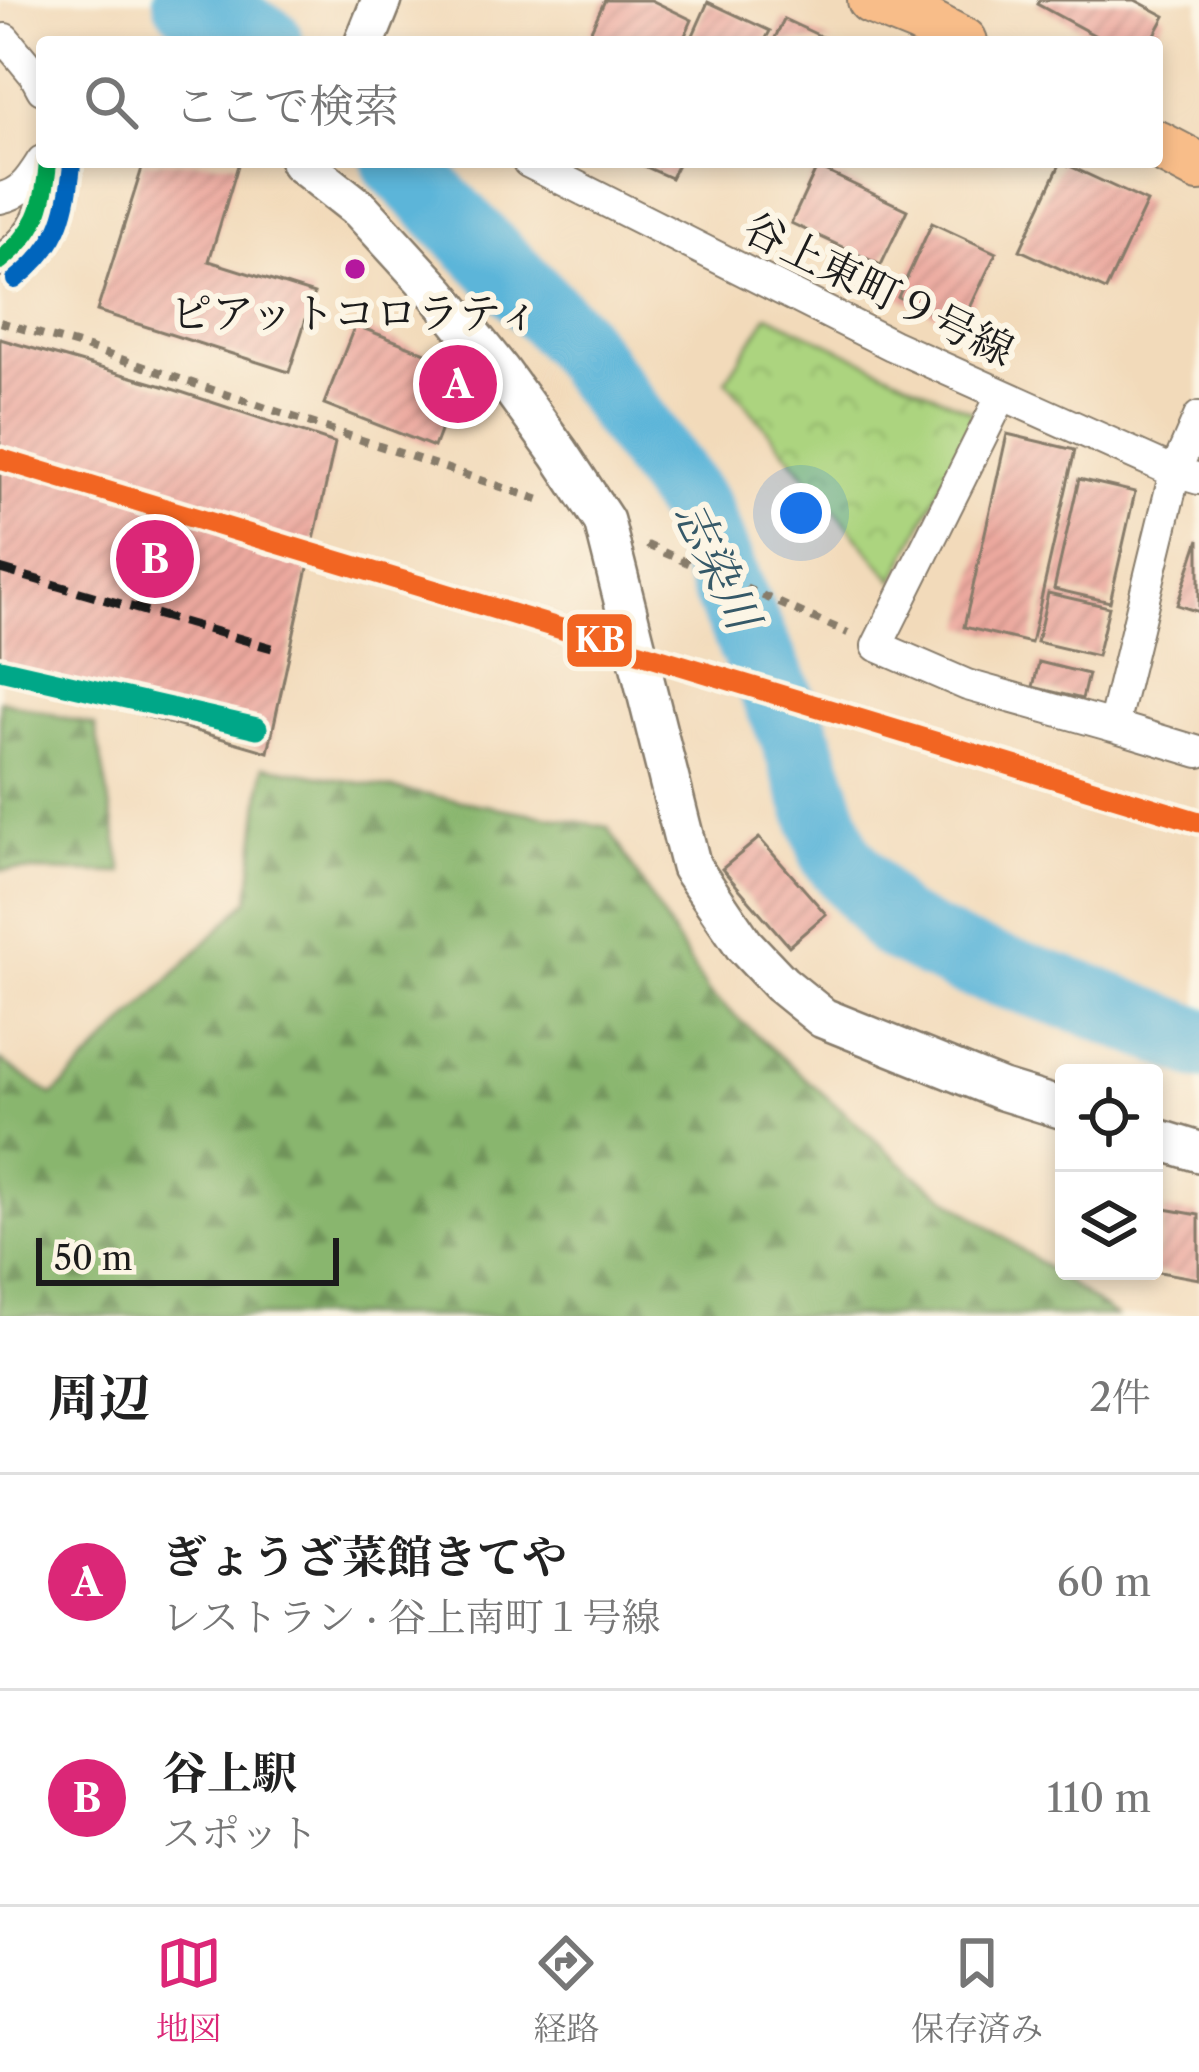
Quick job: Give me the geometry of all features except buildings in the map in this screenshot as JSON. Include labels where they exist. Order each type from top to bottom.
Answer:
[{"type":"main road","points":[[872,0],[952,36]]},
{"type":"main road","points":[[1163,148],[1199,167]]},
{"type":"street","points":[[2,38],[36,52]]},
{"type":"street","points":[[2,38],[36,78]]},
{"type":"street","points":[[0,198],[27,184],[40,168]]},
{"type":"street","points":[[0,261],[22,244],[35,225],[44,204],[45,168]]},
{"type":"street","points":[[308,168],[361,210],[438,294],[560,453],[604,521],[691,867],[744,945],[781,984],[824,1018],[1001,1090],[1055,1106]]},
{"type":"street","name":"谷上東町９号線","points":[[537,168],[892,345],[1187,476]]},
{"type":"street","points":[[1002,394],[877,646],[967,685],[1199,752]]},
{"type":"street","points":[[1113,726],[1187,476],[1199,417]]},
{"type":"street","points":[[1163,1141],[1199,1152]]},
{"type":"path","points":[[0,322],[604,521],[653,548],[819,620]]},
{"type":"green space","points":[[768,315],[976,414],[894,581],[726,380]]},
{"type":"green space","points":[[0,700],[95,726],[123,873],[0,870]]},
{"type":"green space","points":[[264,766],[608,827],[708,992],[915,1175],[1055,1274],[1055,1280],[1064,1280],[1115,1316],[0,1316],[0,1060],[53,1096],[249,899]]},
{"type":"waterway","name":"志染川","points":[[189,0],[257,36]]},
{"type":"waterway","name":"志染川","points":[[404,168],[572,339],[697,512],[794,732],[836,855],[893,924],[961,958],[1086,999],[1199,1044]]},
{"type":"railway","points":[[0,569],[272,648]]},
{"type":"transit line","points":[[0,261],[36,218],[47,168]]},
{"type":"transit line","points":[[15,280],[41,255],[58,229],[71,168]]},
{"type":"transit line","name":"KB","points":[[0,459],[1199,822]]},
{"type":"transit line","points":[[0,669],[257,728]]},
{"type":"place","name":"ピアットコロラティ","points":[[355,269]]},
{"type":"place","name":"ぎょうざ菜館きてや","points":[[458,384]]},
{"type":"place","name":"谷上駅","points":[[155,559]]}]
